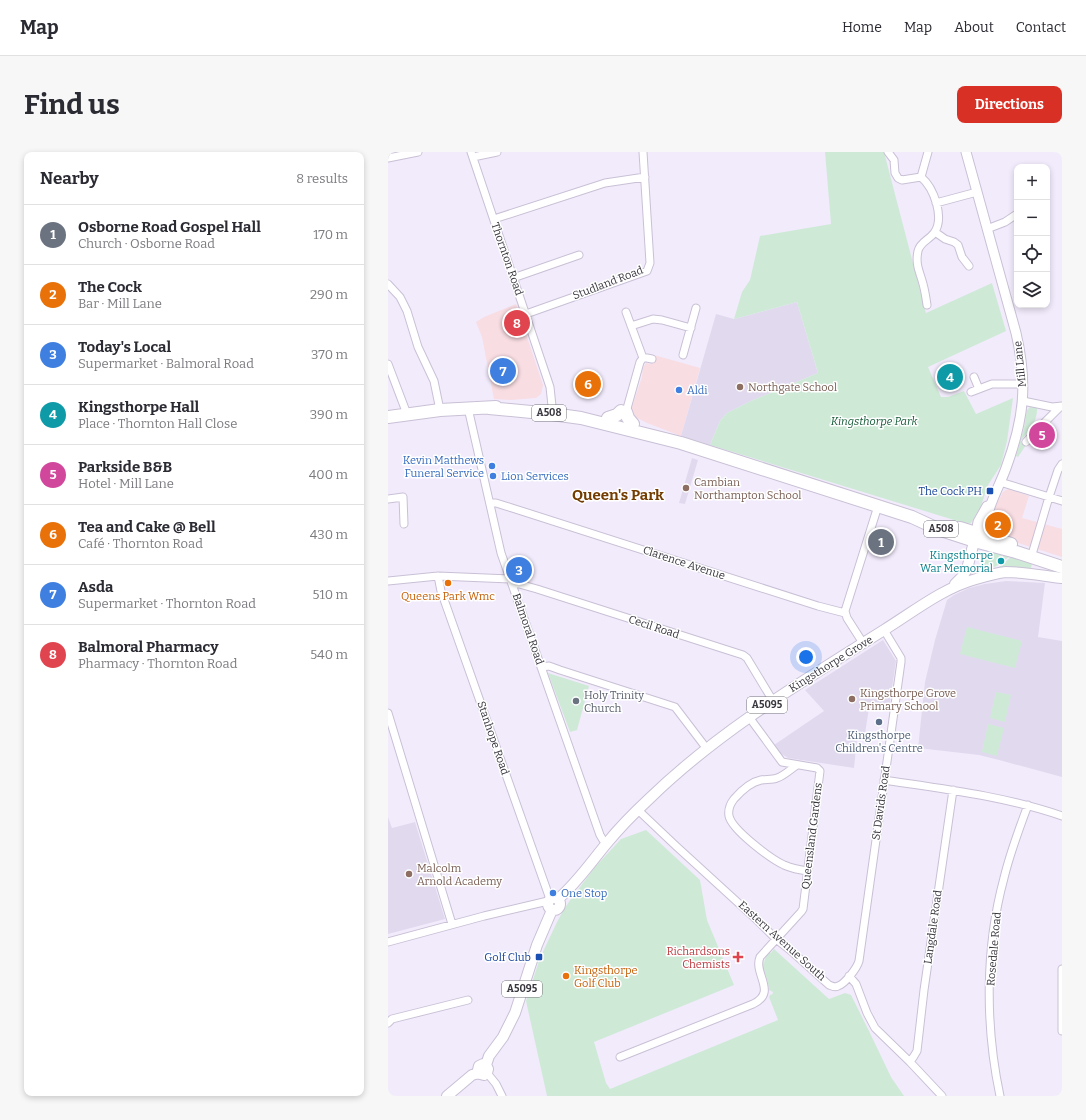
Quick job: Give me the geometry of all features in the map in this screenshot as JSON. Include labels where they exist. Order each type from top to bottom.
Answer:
[{"type":"highway","name":"A508","points":[[388,417],[440,410],[520,405],[552,410],[566,407],[613,418],[633,427],[681,443],[912,517],[940,522],[1033,551],[1061,564]]},
{"type":"highway","points":[[613,418],[628,418],[633,427]]},
{"type":"highway","name":"A508","points":[[981,535],[1016,552],[1061,564]]},
{"type":"main road","points":[[968,581],[973,574],[981,535]]},
{"type":"main road","name":"A5095","points":[[947,590],[965,574],[981,535]]},
{"type":"main road","name":"Kingsthorpe Grove","points":[[1026,573],[1046,570],[1061,564]]},
{"type":"main road","name":"Kingsthorpe Grove","points":[[552,902],[569,889],[606,843],[638,810],[671,779],[707,749],[773,701],[863,643],[947,590],[968,581],[998,573],[1026,573],[1062,578]]},
{"type":"main road","name":"A5095","points":[[484,1070],[489,1056],[503,1037],[515,1013],[552,902]]},
{"type":"main road","points":[[447,1096],[472,1075],[484,1070]]},
{"type":"street","points":[[388,158],[418,152]]},
{"type":"street","points":[[472,155],[497,152]]},
{"type":"street","name":"Studland Road","points":[[526,314],[646,271],[650,263],[643,152]]},
{"type":"street","points":[[888,152],[894,160],[895,172],[898,178],[902,180],[921,177]]},
{"type":"street","points":[[921,177],[928,152]]},
{"type":"street","name":"Mill Lane","points":[[966,152],[1016,333],[1021,360],[1023,384],[1023,401],[1015,440],[1002,483],[993,498],[981,535]]},
{"type":"street","name":"Thornton Road","points":[[472,155],[550,387],[552,410]]},
{"type":"street","points":[[494,219],[605,183],[645,177]]},
{"type":"street","points":[[921,177],[930,186],[939,218],[935,232],[921,244],[918,249],[917,268],[923,282],[927,305]]},
{"type":"street","points":[[936,203],[977,192]]},
{"type":"street","points":[[987,229],[1005,222],[1014,216]]},
{"type":"street","points":[[935,232],[958,245],[962,257],[969,266]]},
{"type":"street","points":[[513,278],[579,255]]},
{"type":"street","points":[[388,284],[400,297],[407,310],[418,346],[434,381],[440,410]]},
{"type":"street","points":[[683,355],[696,308]]},
{"type":"street","points":[[626,312],[643,358]]},
{"type":"street","points":[[631,326],[648,320],[657,319],[691,328]]},
{"type":"street","points":[[643,358],[652,359]]},
{"type":"street","points":[[613,418],[636,375],[640,362],[643,358]]},
{"type":"street","points":[[388,364],[407,414]]},
{"type":"street","points":[[974,377],[979,388]]},
{"type":"street","points":[[971,392],[992,384],[1023,384]]},
{"type":"street","points":[[1023,401],[1052,407],[1061,407]]},
{"type":"street","points":[[1026,442],[1061,407]]},
{"type":"street","name":"Balmoral Road","points":[[468,408],[500,546],[511,581],[600,835],[606,843]]},
{"type":"street","points":[[1033,551],[1058,470],[1062,464]]},
{"type":"street","points":[[981,535],[988,534],[986,530],[1002,483],[1062,501]]},
{"type":"street","points":[[388,499],[403,497],[404,524]]},
{"type":"street","name":"Clarence Avenue","points":[[490,502],[812,604],[845,613]]},
{"type":"street","points":[[863,643],[845,613],[878,506]]},
{"type":"street","name":"Cecil Road","points":[[388,581],[438,576],[511,581],[537,589],[743,655],[747,658],[773,701]]},
{"type":"street","name":"Stanhope Road","points":[[438,576],[441,591],[552,902]]},
{"type":"street","name":"St Davids Road","points":[[849,976],[856,969],[858,961],[901,662],[901,658],[884,630]]},
{"type":"street","points":[[541,667],[549,666],[675,707],[707,749]]},
{"type":"street","points":[[388,713],[452,924]]},
{"type":"street","points":[[749,718],[782,762],[782,776]]},
{"type":"street","name":"Queensland Gardens","points":[[620,1057],[748,1006],[759,1000],[764,994],[765,987],[758,968],[759,959],[803,909],[820,771],[817,768],[782,762]]},
{"type":"street","points":[[797,765],[782,776],[762,780],[750,785],[733,800],[729,810],[729,817],[736,828],[766,855],[784,865],[808,871]]},
{"type":"street","points":[[884,780],[987,796],[1028,805],[1062,816]]},
{"type":"street","name":"Langdale Road","points":[[910,1062],[917,1051],[924,990],[953,790]]},
{"type":"street","name":"Rosedale Road","points":[[1000,1096],[994,1058],[991,1017],[990,994],[992,946],[998,901],[1010,855],[1028,805]]},
{"type":"street","name":"Eastern Avenue South","points":[[638,810],[776,938],[831,986],[839,986],[849,976]]},
{"type":"street","points":[[388,942],[452,924],[552,902]]},
{"type":"street","points":[[1062,969],[1062,1031]]},
{"type":"street","points":[[849,976],[856,984],[870,1020],[879,1032],[942,1096]]},
{"type":"street","points":[[388,1023],[392,1019],[468,1000]]},
{"type":"street","points":[[484,1070],[496,1084],[502,1096]]},
{"type":"shaded area","name":"Northgate School","points":[[797,302],[818,373],[751,401],[727,413],[720,421],[710,445],[681,436],[716,314],[734,319]]},
{"type":"shaded area","points":[[516,304],[543,385],[542,390],[541,394],[536,398],[511,400],[494,399],[482,337],[476,322],[484,317]]},
{"type":"shaded area","points":[[654,355],[700,368],[681,436],[635,417],[631,410],[642,377],[643,368],[646,363],[651,364]]},
{"type":"shaded area","name":"Cambian Northampton School","points":[[692,458],[698,460],[685,504],[679,503]]},
{"type":"shaded area","points":[[1009,489],[1029,496],[1022,518],[1062,529],[1062,557],[993,535],[988,532],[992,512],[1003,492]]},
{"type":"shaded area","points":[[1006,581],[1045,583],[1038,637],[1062,641],[1062,777],[979,755],[918,748],[925,682],[935,640],[947,600],[969,588]]},
{"type":"shaded area","name":"Kingsthorpe Grove Primary School","points":[[883,640],[896,661],[889,708],[869,708],[864,740],[857,739],[854,768],[788,758],[780,753],[774,745],[824,711],[805,690]]},
{"type":"shaded area","name":"Malcolm Arnold Academy","points":[[388,817],[392,828],[415,822],[445,919],[388,934]]},
{"type":"green space","name":"Kingsthorpe Park","points":[[825,152],[884,152],[926,313],[992,283],[1006,331],[928,367],[941,397],[948,397],[964,391],[976,414],[1013,398],[1007,441],[1001,465],[988,485],[981,506],[971,523],[967,524],[710,445],[720,421],[727,413],[751,401],[818,373],[797,302],[734,319],[742,292],[750,280],[760,236],[831,224]]},
{"type":"green space","points":[[1030,407],[1037,408],[1037,413],[1032,426],[1021,441],[1026,445],[1018,457],[1016,456],[1024,428],[1027,410]]},
{"type":"green space","points":[[992,552],[1002,555],[1001,560],[1003,555],[1009,557],[995,567],[987,569],[984,568],[981,565],[984,556],[986,556],[984,554]]},
{"type":"green space","points":[[1011,557],[1032,564],[1031,568],[999,568]]},
{"type":"green space","points":[[967,627],[1022,641],[1015,668],[960,654]]},
{"type":"green space","points":[[548,673],[589,686],[577,730],[570,732]]},
{"type":"green space","points":[[996,692],[1011,695],[1005,722],[990,718]]},
{"type":"green space","points":[[988,724],[1004,728],[997,756],[982,752]]},
{"type":"green space","points":[[646,830],[700,880],[707,920],[734,985],[594,1042],[606,1083],[610,1089],[778,1020],[769,997],[773,992],[769,990],[764,971],[764,962],[766,957],[769,952],[771,953],[774,949],[829,999],[845,993],[851,995],[891,1077],[904,1096],[547,1096],[526,1001],[540,958],[564,909],[595,867],[621,839]]},
{"type":"place","name":"Balmoral Pharmacy","points":[[517,323]]},
{"type":"place","name":"Asda","points":[[503,371]]},
{"type":"place","name":"Kingsthorpe Hall","points":[[950,377]]},
{"type":"place","name":"Tea and Cake @ Bell","points":[[588,384]]},
{"type":"place","name":"Northgate School","points":[[740,387]]},
{"type":"place","name":"Aldi","points":[[679,390]]},
{"type":"place","name":"Parkside B&B","points":[[1042,435]]},
{"type":"place","name":"Kevin Matthews Funeral Service","points":[[492,466]]},
{"type":"place","name":"Lion Services","points":[[493,476]]},
{"type":"place","name":"Cambian Northampton School","points":[[686,488]]},
{"type":"place","name":"The Cock PH","points":[[990,491]]},
{"type":"place","name":"The Cock","points":[[998,525]]},
{"type":"place","name":"Osborne Road Gospel Hall","points":[[881,542]]},
{"type":"place","name":"Kingsthorpe War Memorial","points":[[1001,561]]},
{"type":"place","name":"Today's Local","points":[[519,570]]},
{"type":"place","name":"Queens Park Wmc","points":[[448,583]]},
{"type":"place","name":"Kingsthorpe Grove Primary School","points":[[852,699]]},
{"type":"place","name":"Holy Trinity Church","points":[[576,701]]},
{"type":"place","name":"Kingsthorpe Children's Centre","points":[[879,722]]},
{"type":"place","name":"Malcolm Arnold Academy","points":[[409,874]]},
{"type":"place","name":"One Stop","points":[[553,893]]},
{"type":"place","name":"Golf Club","points":[[539,957]]},
{"type":"place","name":"Richardsons Chemists","points":[[738,957]]},
{"type":"place","name":"Kingsthorpe Golf Club","points":[[566,976]]},
{"type":"district","name":"Queen's Park","points":[[618,495]]}]
